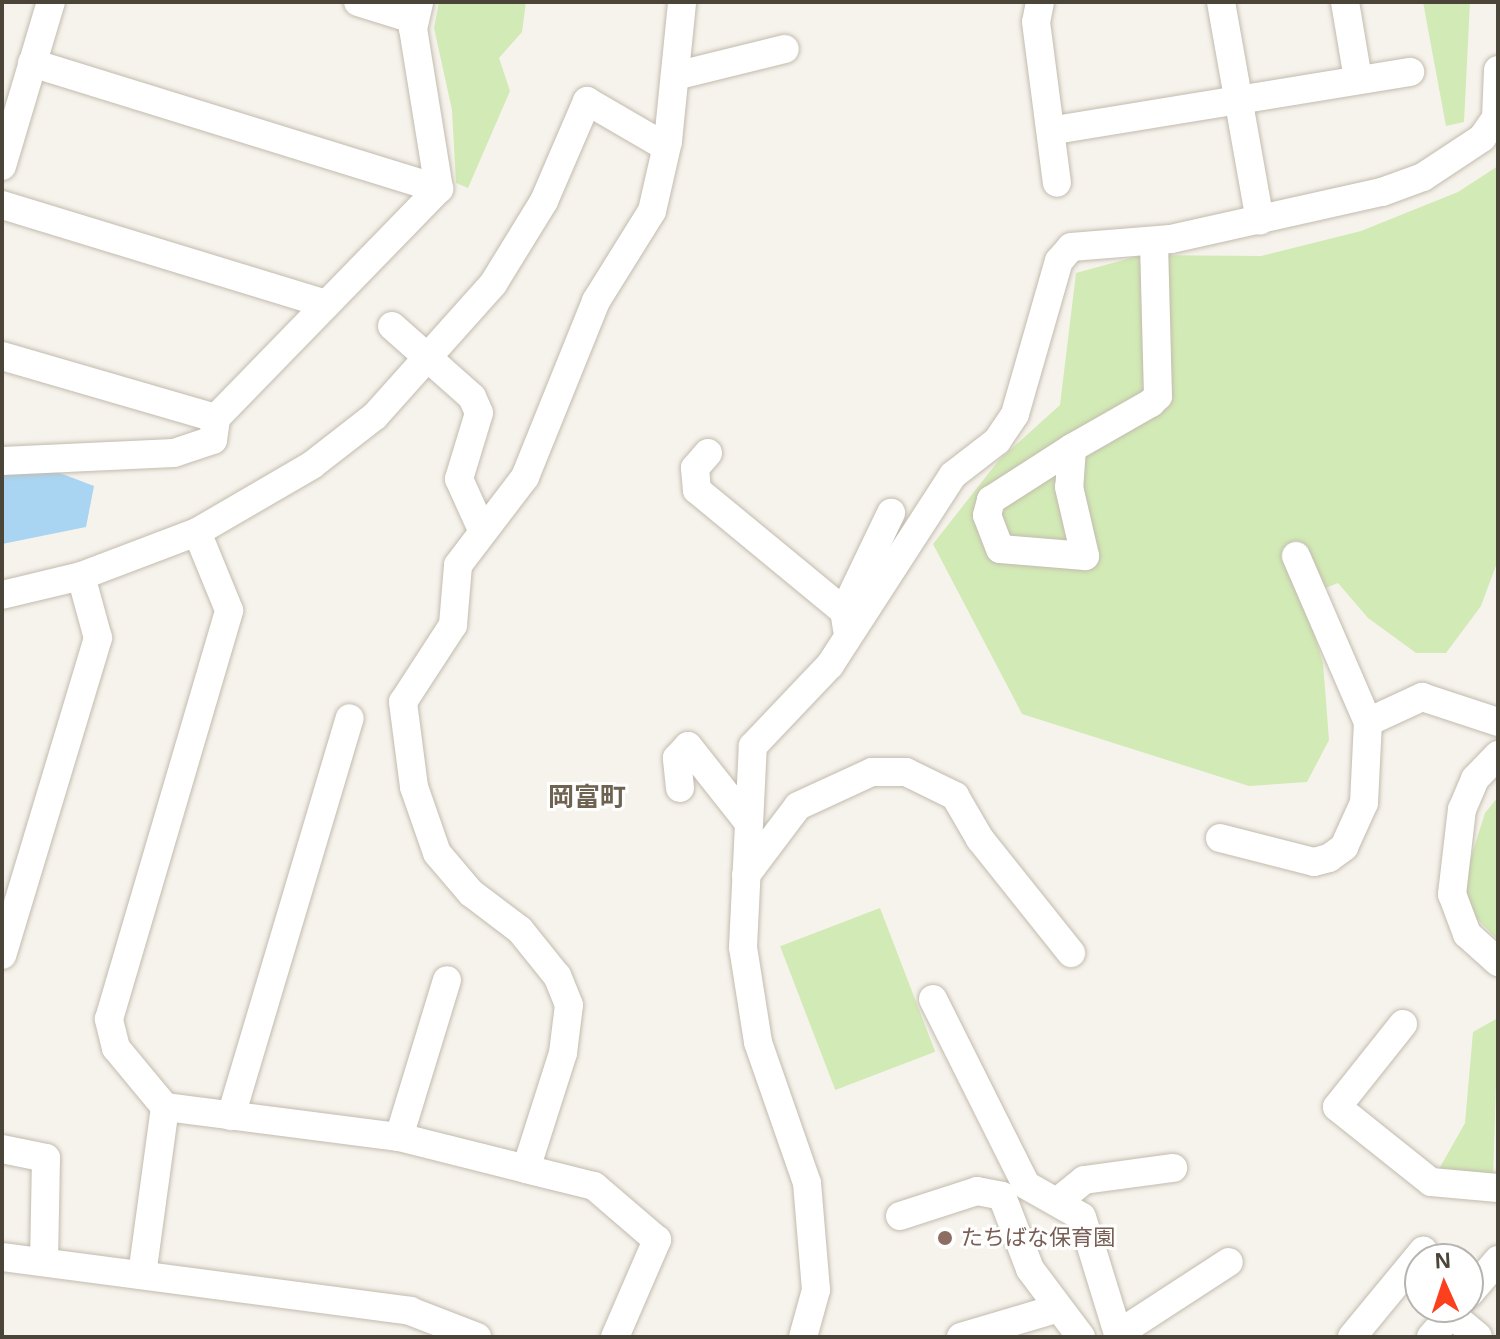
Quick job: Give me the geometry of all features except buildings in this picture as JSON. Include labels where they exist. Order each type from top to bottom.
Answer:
[{"type":"street","points":[[2,166],[51,2]]},
{"type":"street","points":[[358,2],[416,10],[439,189]]},
{"type":"street","points":[[526,1169],[563,1053],[569,1005],[557,976],[520,930],[471,893],[437,853],[414,787],[403,702],[453,625],[458,565],[482,530],[507,509],[525,477],[596,301],[652,211],[666,147],[682,2]]},
{"type":"street","points":[[1221,2],[1260,221]]},
{"type":"street","points":[[1345,2],[1358,79]]},
{"type":"street","points":[[1047,4],[1057,183]]},
{"type":"street","points":[[675,76],[785,49]]},
{"type":"street","points":[[32,63],[439,189]]},
{"type":"street","points":[[803,1337],[816,1290],[807,1183],[746,984],[746,875],[753,746],[953,475],[997,441],[1015,414],[1059,261],[1071,247],[1154,241],[1260,221],[1423,177],[1482,138],[1497,118],[1498,70]]},
{"type":"street","points":[[1055,130],[1410,72]]},
{"type":"street","points":[[2,595],[81,576],[197,532],[312,465],[431,361],[493,284],[544,201],[587,101],[666,147]]},
{"type":"street","points":[[2,461],[174,453],[213,440],[216,418],[439,189]]},
{"type":"street","points":[[2,205],[326,304]]},
{"type":"street","points":[[1072,448],[1158,396],[1154,241]]},
{"type":"street","points":[[392,326],[431,361],[479,413],[459,479],[482,530]]},
{"type":"street","points":[[2,356],[216,418]]},
{"type":"street","points":[[708,453],[695,468],[697,490],[846,624]]},
{"type":"street","points":[[846,624],[891,513]]},
{"type":"street","points":[[197,532],[229,610],[109,1019],[116,1048],[165,1107],[399,1137],[594,1186],[657,1240],[615,1337]]},
{"type":"street","points":[[1220,838],[1314,862],[1344,847],[1364,803],[1368,722],[1296,556]]},
{"type":"street","points":[[2,955],[98,638],[81,576]]},
{"type":"street","points":[[1368,722],[1412,697],[1498,722]]},
{"type":"street","points":[[231,1116],[350,718]]},
{"type":"street","points":[[680,788],[677,758],[688,746],[748,822]]},
{"type":"street","points":[[1498,755],[1475,779],[1462,809],[1452,894],[1467,934],[1498,962]]},
{"type":"street","points":[[746,875],[798,806],[872,772],[906,772],[955,796],[980,839],[1071,953]]},
{"type":"street","points":[[399,1137],[447,980]]},
{"type":"street","points":[[933,999],[1026,1185],[1082,1217],[1119,1336],[1229,1262]]},
{"type":"street","points":[[1403,1024],[1337,1107],[1431,1182],[1498,1188]]},
{"type":"street","points":[[142,1275],[165,1107]]},
{"type":"street","points":[[2,1149],[46,1158],[44,1261]]},
{"type":"street","points":[[1057,1202],[1084,1180],[1173,1168]]},
{"type":"street","points":[[900,1216],[993,1190],[1002,1196],[1030,1269],[1081,1337]]},
{"type":"street","points":[[1484,1276],[1498,1260]]},
{"type":"street","points":[[3,1264],[44,1261],[410,1311],[477,1337]]},
{"type":"street","points":[[1352,1337],[1404,1274]]},
{"type":"street","points":[[961,1337],[1059,1308]]},
{"type":"green space","points":[[439,2],[526,2],[522,32],[499,58],[510,91],[468,188],[456,183],[452,110],[434,28]]},
{"type":"green space","points":[[1423,2],[1470,2],[1464,122],[1446,126]]},
{"type":"green space","points":[[1498,166],[1498,560],[1481,606],[1446,653],[1416,653],[1368,618],[1338,583],[1303,597],[1323,663],[1329,740],[1307,782],[1249,786],[1022,714],[933,544],[999,460],[1060,405],[1076,273],[1142,255],[1261,256],[1361,231],[1458,192]]},
{"type":"green space","points":[[1498,797],[1498,940],[1467,909],[1467,870],[1485,813]]},
{"type":"green space","points":[[880,908],[935,1052],[835,1090],[780,946]]},
{"type":"green space","points":[[1498,1018],[1493,1180],[1439,1169],[1465,1123],[1473,1032]]},
{"type":"water","points":[[2,451],[94,486],[86,527],[2,544]]},
{"type":"place","name":"たちばな保育園","points":[[945,1238]]},
{"type":"district","name":"岡富町","points":[[587,798]]}]
